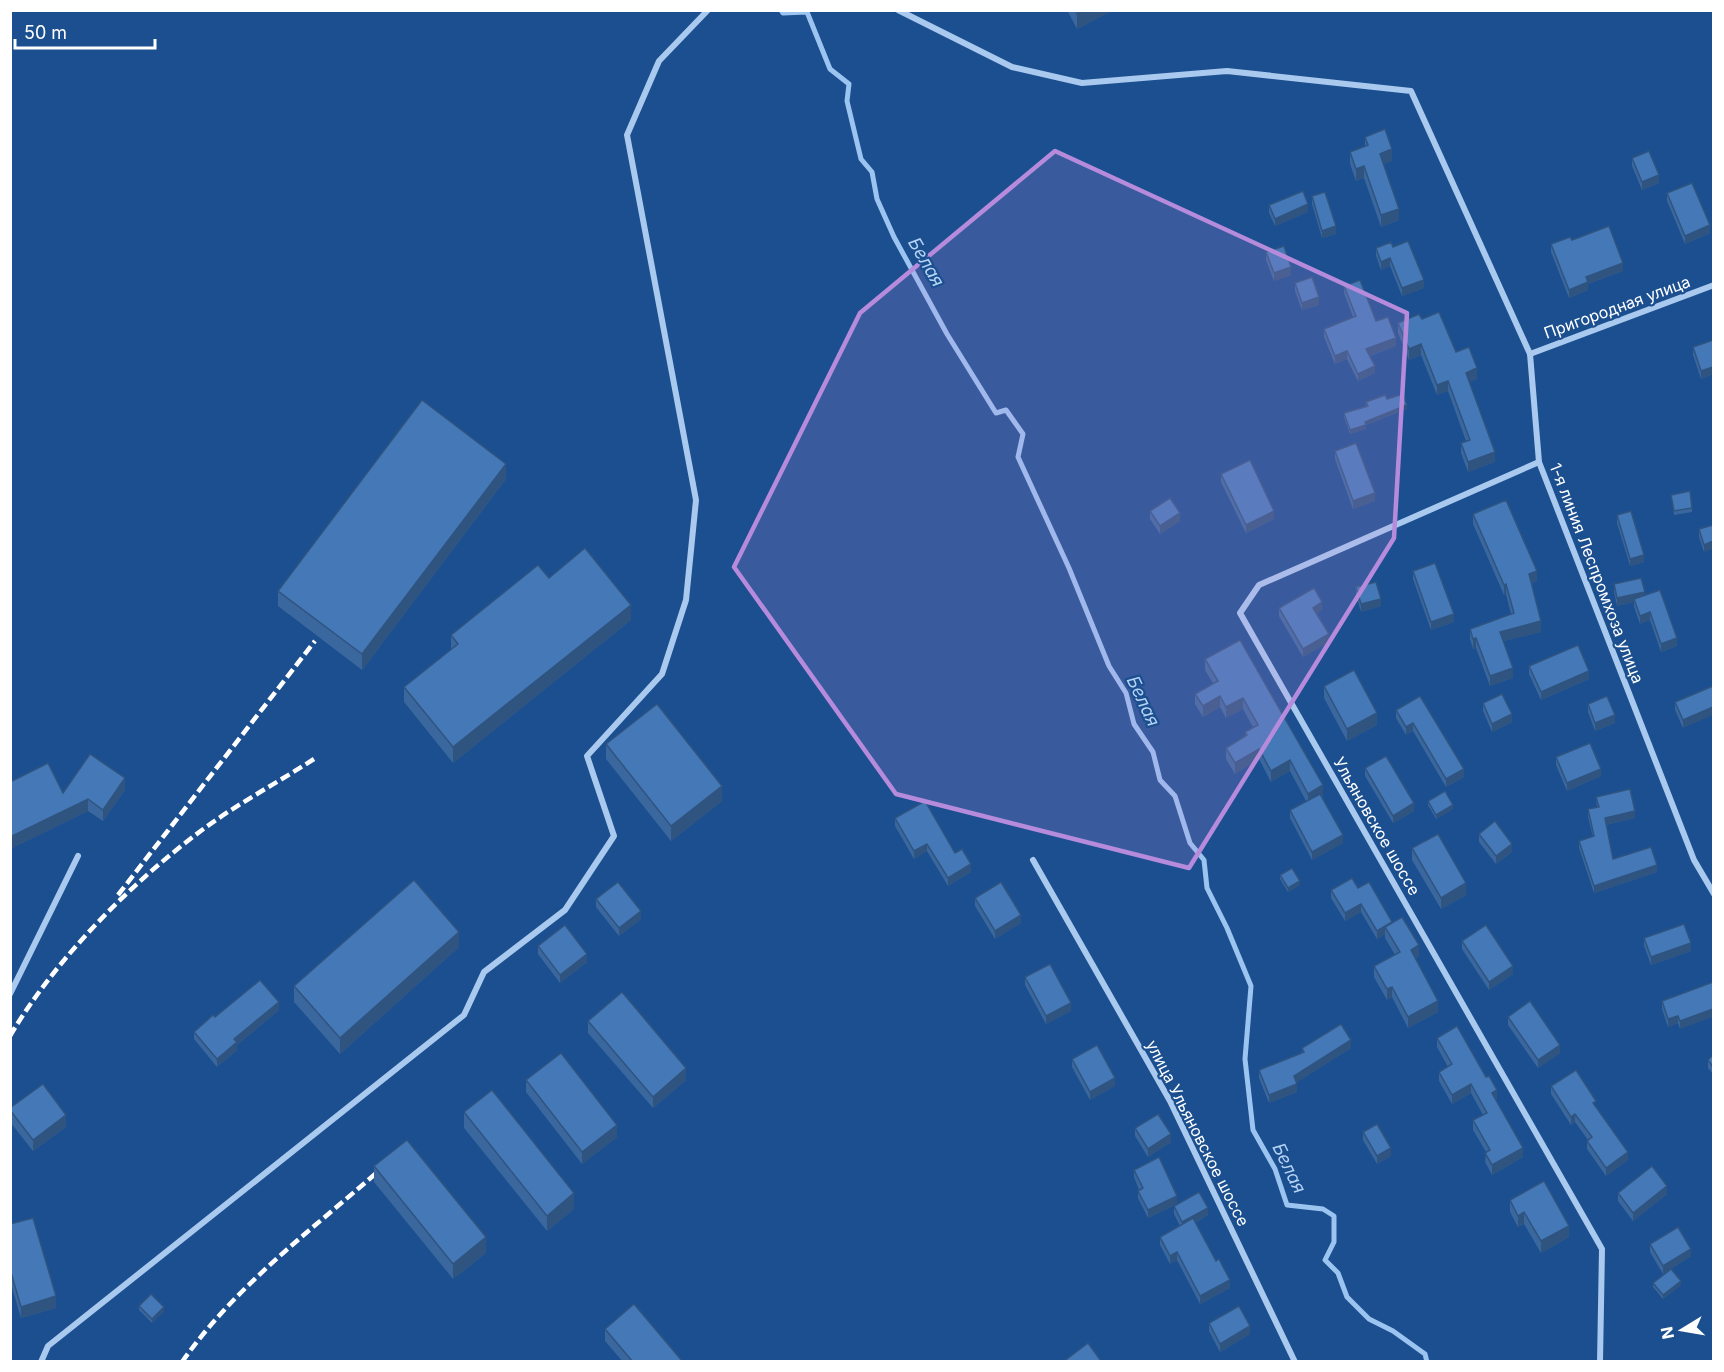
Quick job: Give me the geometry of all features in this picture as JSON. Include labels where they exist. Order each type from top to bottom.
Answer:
[{"type":"street","points":[[41,1362],[48,1346],[464,1015],[484,972],[565,910],[614,836],[587,756],[662,674],[686,600],[696,500],[627,135],[659,61],[708,10]]},
{"type":"street","name":"1-я линия Леспромхоза улица","points":[[898,10],[1012,67],[1082,83],[1227,71],[1411,91],[1530,354],[1539,462],[1694,860],[1713,894]]},
{"type":"street","name":"Пригородная улица","points":[[1530,354],[1713,285]]},
{"type":"street","name":"Ульяновское шоссе","points":[[1539,462],[1260,585],[1240,613],[1602,1249],[1600,1362]]},
{"type":"street","points":[[10,994],[78,856]]},
{"type":"street","name":"улица Ульяновское шоссе","points":[[1033,860],[1170,1101],[1295,1362]]},
{"type":"highlighted area","points":[[1055,151],[1407,313],[1394,538],[1189,868],[896,794],[734,567],[860,313]]},
{"type":"building","points":[[1385,129],[1392,149],[1380,154],[1399,209],[1381,215],[1364,166],[1356,169],[1350,152],[1368,145],[1365,137]]},
{"type":"building","points":[[1649,151],[1659,175],[1642,182],[1632,158]]},
{"type":"building","points":[[1692,183],[1710,225],[1685,236],[1667,193]]},
{"type":"building","points":[[1303,191],[1308,204],[1275,219],[1269,205]]},
{"type":"building","points":[[1325,192],[1336,226],[1322,231],[1312,196]]},
{"type":"building","points":[[1609,226],[1623,263],[1586,277],[1588,282],[1569,290],[1551,244],[1570,237],[1572,240]]},
{"type":"building","points":[[1408,241],[1424,280],[1402,288],[1390,258],[1381,262],[1376,248],[1391,242],[1393,247]]},
{"type":"building","points":[[1284,246],[1291,267],[1274,273],[1266,252]]},
{"type":"building","points":[[1312,277],[1319,297],[1302,303],[1295,283]]},
{"type":"building","points":[[1360,280],[1376,321],[1388,317],[1396,338],[1366,349],[1375,366],[1358,374],[1347,351],[1335,356],[1324,329],[1356,316],[1344,286]]},
{"type":"building","points":[[1439,312],[1456,352],[1469,347],[1477,368],[1466,373],[1495,452],[1468,462],[1461,443],[1470,440],[1448,381],[1437,385],[1421,344],[1409,349],[1398,323],[1419,314],[1422,319]]},
{"type":"building","points":[[1713,340],[1713,367],[1701,371],[1693,347]]},
{"type":"building","points":[[1403,394],[1407,405],[1365,422],[1366,425],[1350,430],[1344,413],[1368,406],[1366,402],[1385,395],[1387,399]]},
{"type":"building","points":[[422,400],[506,464],[362,654],[278,591]]},
{"type":"building","points":[[1356,443],[1375,493],[1353,501],[1335,451]]},
{"type":"building","points":[[1250,460],[1274,511],[1246,525],[1221,474]]},
{"type":"building","points":[[1690,491],[1692,508],[1674,511],[1671,495]]},
{"type":"building","points":[[1170,498],[1180,513],[1160,526],[1150,511]]},
{"type":"building","points":[[1506,500],[1537,571],[1529,574],[1541,621],[1500,632],[1513,668],[1490,676],[1476,638],[1473,639],[1470,629],[1514,613],[1506,584],[1504,585],[1473,514]]},
{"type":"building","points":[[1631,511],[1644,555],[1630,559],[1617,515]]},
{"type":"building","points":[[1713,525],[1713,541],[1704,545],[1699,529]]},
{"type":"building","points":[[585,548],[631,605],[453,747],[404,687],[458,644],[451,635],[538,565],[549,578]]},
{"type":"building","points":[[1435,563],[1454,614],[1431,622],[1413,571]]},
{"type":"building","points":[[1641,578],[1645,592],[1617,598],[1614,584]]},
{"type":"building","points":[[1376,582],[1381,599],[1361,604],[1356,587]]},
{"type":"building","points":[[1314,588],[1322,602],[1313,608],[1329,634],[1303,649],[1279,608]]},
{"type":"building","points":[[1660,590],[1677,638],[1661,644],[1650,612],[1640,616],[1634,599]]},
{"type":"building","points":[[1240,640],[1323,785],[1308,794],[1290,760],[1271,771],[1259,749],[1235,763],[1226,748],[1247,735],[1245,732],[1258,725],[1243,698],[1226,707],[1220,696],[1203,706],[1195,694],[1218,681],[1205,659]]},
{"type":"building","points":[[1578,645],[1589,671],[1541,692],[1529,666]]},
{"type":"building","points":[[1354,670],[1377,713],[1347,729],[1324,686]]},
{"type":"building","points":[[1713,686],[1713,707],[1683,720],[1675,702]]},
{"type":"building","points":[[1502,694],[1512,714],[1492,724],[1483,703]]},
{"type":"building","points":[[1420,696],[1464,769],[1446,779],[1413,723],[1406,727],[1396,710]]},
{"type":"building","points":[[1607,696],[1615,715],[1595,723],[1588,704]]},
{"type":"building","points":[[657,704],[722,786],[671,826],[606,744]]},
{"type":"building","points":[[1590,743],[1601,769],[1567,783],[1556,757]]},
{"type":"building","points":[[90,754],[125,778],[103,810],[88,799],[10,837],[10,782],[48,763],[63,793]]},
{"type":"building","points":[[1386,756],[1414,803],[1393,816],[1365,768]]},
{"type":"building","points":[[1630,789],[1635,811],[1605,818],[1613,859],[1651,847],[1657,865],[1594,886],[1579,841],[1594,836],[1588,809],[1599,807],[1596,797]]},
{"type":"building","points":[[1445,791],[1453,805],[1436,815],[1428,801]]},
{"type":"building","points":[[1320,794],[1343,835],[1312,852],[1290,810]]},
{"type":"building","points":[[925,801],[955,853],[962,849],[971,864],[948,878],[927,844],[914,851],[895,818]]},
{"type":"building","points":[[1495,821],[1512,844],[1496,856],[1479,834]]},
{"type":"building","points":[[1438,834],[1466,883],[1441,898],[1412,848]]},
{"type":"building","points":[[1292,868],[1300,881],[1288,888],[1280,875]]},
{"type":"building","points":[[1352,878],[1358,888],[1369,882],[1392,922],[1377,931],[1361,904],[1345,913],[1331,890]]},
{"type":"building","points":[[414,880],[459,932],[340,1038],[294,986]]},
{"type":"building","points":[[618,882],[641,911],[619,928],[596,899]]},
{"type":"building","points":[[1001,882],[1021,915],[995,931],[975,898]]},
{"type":"building","points":[[1402,917],[1419,945],[1411,950],[1438,1001],[1408,1017],[1392,987],[1387,989],[1374,966],[1400,952],[1385,927]]},
{"type":"building","points":[[1684,924],[1691,943],[1651,957],[1644,938]]},
{"type":"building","points":[[565,925],[587,954],[560,975],[538,946]]},
{"type":"building","points":[[1486,925],[1513,966],[1489,982],[1462,941]]},
{"type":"building","points":[[1050,964],[1071,1003],[1046,1016],[1025,977]]},
{"type":"building","points":[[260,980],[279,1002],[234,1039],[237,1042],[217,1059],[194,1032]]},
{"type":"building","points":[[1713,982],[1713,1009],[1680,1021],[1678,1016],[1668,1019],[1662,1001]]},
{"type":"building","points":[[622,992],[686,1068],[653,1097],[588,1021]]},
{"type":"building","points":[[1530,1001],[1560,1045],[1538,1060],[1508,1017]]},
{"type":"building","points":[[1341,1024],[1351,1040],[1294,1076],[1297,1084],[1269,1095],[1259,1070],[1304,1052],[1302,1048]]},
{"type":"building","points":[[1457,1026],[1486,1077],[1489,1076],[1497,1090],[1492,1093],[1523,1148],[1492,1165],[1485,1153],[1490,1150],[1473,1120],[1487,1113],[1471,1084],[1452,1095],[1439,1072],[1452,1064],[1437,1038]]},
{"type":"building","points":[[1097,1045],[1115,1078],[1090,1092],[1072,1059]]},
{"type":"building","points":[[561,1053],[617,1125],[582,1152],[526,1080]]},
{"type":"building","points":[[1713,1055],[1713,1067],[1708,1060]]},
{"type":"building","points":[[1576,1070],[1596,1101],[1593,1103],[1628,1152],[1606,1168],[1587,1141],[1592,1137],[1575,1114],[1571,1117],[1551,1086]]},
{"type":"building","points":[[43,1084],[66,1115],[33,1140],[10,1108]]},
{"type":"building","points":[[492,1090],[574,1193],[547,1216],[464,1112]]},
{"type":"building","points":[[1158,1114],[1171,1134],[1148,1149],[1135,1128]]},
{"type":"building","points":[[1377,1124],[1391,1148],[1377,1156],[1363,1132]]},
{"type":"building","points":[[407,1140],[486,1237],[453,1264],[374,1166]]},
{"type":"building","points":[[1159,1157],[1177,1196],[1148,1210],[1138,1191],[1143,1188],[1134,1170]]},
{"type":"building","points":[[1652,1166],[1667,1186],[1633,1213],[1618,1193]]},
{"type":"building","points":[[1544,1181],[1569,1226],[1541,1241],[1524,1212],[1518,1216],[1510,1200]]},
{"type":"building","points":[[1199,1192],[1208,1208],[1182,1222],[1174,1206]]},
{"type":"building","points":[[33,1218],[56,1296],[21,1307],[10,1269],[10,1224]]},
{"type":"building","points":[[1193,1218],[1216,1261],[1219,1259],[1230,1280],[1200,1296],[1177,1252],[1170,1256],[1160,1237]]},
{"type":"building","points":[[1678,1227],[1691,1249],[1663,1266],[1650,1244]]},
{"type":"building","points":[[1671,1269],[1681,1281],[1663,1295],[1653,1283]]},
{"type":"building","points":[[151,1294],[164,1307],[152,1319],[139,1306]]},
{"type":"building","points":[[634,1304],[683,1362],[633,1362],[605,1329]]},
{"type":"building","points":[[1239,1306],[1250,1326],[1220,1344],[1209,1323]]},
{"type":"building","points":[[1088,1343],[1101,1361],[1063,1362]]},
{"type":"waterway","name":"Белая","points":[[781,10],[783,13],[807,12],[830,69],[849,84],[847,101],[861,159],[872,172],[877,199],[894,237],[947,334],[996,413],[1006,410],[1023,434],[1018,457],[1069,568],[1109,666],[1126,693],[1134,724],[1153,752],[1160,780],[1175,796],[1190,843],[1204,860],[1207,888],[1227,928],[1251,986],[1245,1059],[1253,1130],[1275,1169],[1287,1205],[1323,1209],[1334,1216],[1334,1242],[1325,1260],[1338,1273],[1347,1297],[1369,1319],[1393,1331],[1425,1354],[1427,1362]]},
{"type":"railway","points":[[118,895],[315,641]]},
{"type":"railway","points":[[10,1036],[49,978],[122,898],[175,851],[215,820],[314,759]]},
{"type":"railway","points":[[182,1362],[203,1334],[250,1283],[382,1168]]}]
